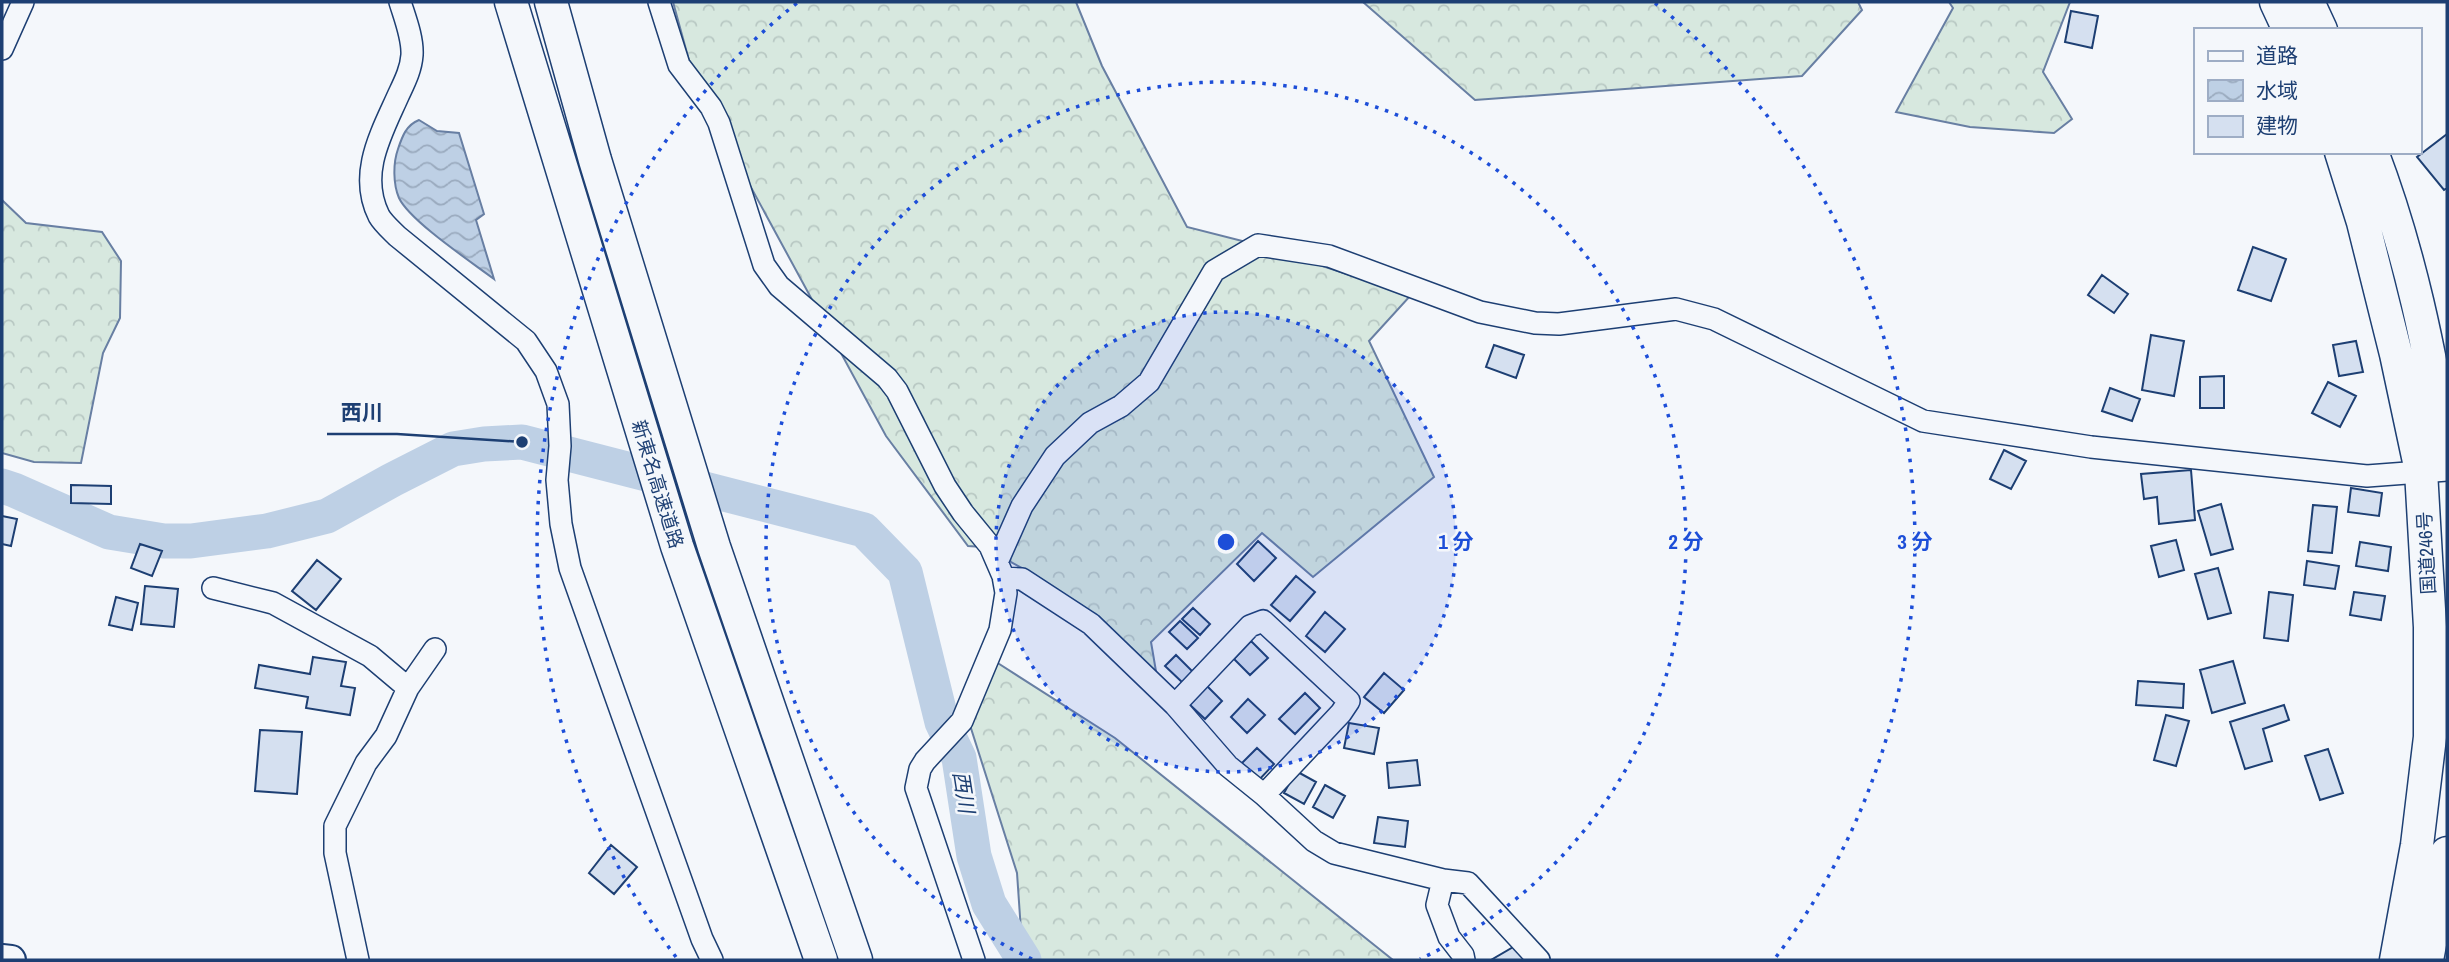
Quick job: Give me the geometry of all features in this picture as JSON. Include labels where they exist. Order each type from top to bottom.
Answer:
[{"type":"highway","name":"新東名高速道路","points":[[511,2],[677,546],[821,960]]},
{"type":"highway","name":"新東名高速道路","points":[[551,2],[595,160],[714,547],[856,960]]},
{"type":"highway","points":[[2276,2],[2288,28]]},
{"type":"highway","points":[[2308,2],[2320,28]]},
{"type":"highway","name":"国道246号","points":[[2342,154],[2363,222],[2393,340],[2438,466]]},
{"type":"highway","name":"国道246号","points":[[2373,154],[2395,211],[2430,351],[2438,466],[2430,627],[2430,737],[2417,845],[2396,960]]},
{"type":"highway","points":[[2427,960],[2447,853]]},
{"type":"main road","points":[[2,958],[11,960]]},
{"type":"street","points":[[2,49],[23,2]]},
{"type":"street","points":[[400,2],[412,53],[408,76],[376,145],[370,170],[373,196],[380,217],[397,236],[526,341],[546,371],[558,404],[560,446],[557,480],[561,524],[570,568],[702,939],[712,960]]},
{"type":"street","points":[[659,2],[679,65],[706,99],[719,123],[764,265],[779,286],[892,384],[906,404],[953,500],[990,546],[1001,569],[1006,593],[1000,630],[962,721],[920,769],[916,788],[974,960]]},
{"type":"street","points":[[1001,569],[1022,506],[1055,456],[1090,423],[1121,406],[1149,382],[1214,271],[1258,245],[1329,256],[1479,312],[1535,323],[1559,324],[1676,309],[1689,312],[1714,319],[1923,421],[2091,447],[2367,476],[2438,466]]},
{"type":"street","points":[[1001,569],[1022,579],[1091,624],[1175,705],[1228,766],[1314,841],[1334,853],[1443,880],[1468,883],[1539,960]]},
{"type":"street","points":[[213,588],[273,603],[370,656],[408,688]]},
{"type":"street","points":[[1175,705],[1250,626],[1262,621],[1349,701],[1341,713],[1264,795]]},
{"type":"street","points":[[358,960],[335,853],[335,826],[366,762],[386,736],[408,688],[435,649]]},
{"type":"street","points":[[1443,880],[1437,905],[1449,937],[1464,960]]},
{"type":"green space","points":[[673,2],[1076,2],[1102,66],[1187,227],[1258,245],[1411,295],[1369,341],[1434,477],[1313,577],[1262,533],[1151,642],[1159,689],[1022,568],[983,547],[968,546],[886,436],[696,86]]},
{"type":"green space","points":[[1363,2],[1858,2],[1862,10],[1802,76],[1475,100]]},
{"type":"green space","points":[[1949,2],[2070,2],[2043,72],[2072,119],[2054,133],[1970,127],[1896,112],[1953,8]]},
{"type":"green space","points":[[2,200],[26,223],[102,232],[121,261],[120,318],[103,353],[81,463],[34,462],[2,453]]},
{"type":"green space","points":[[993,660],[1115,738],[1393,960],[1023,960],[1017,873],[969,722]]},
{"type":"water","points":[[419,120],[437,131],[459,133],[484,214],[476,220],[494,279],[415,218],[399,198],[395,180],[396,155],[405,132]]},
{"type":"building","points":[[2071,11],[2098,16],[2092,48],[2065,42]]},
{"type":"building","points":[[2447,134],[2447,188],[2444,190],[2417,157]]},
{"type":"building","points":[[2253,247],[2286,259],[2271,301],[2238,290]]},
{"type":"building","points":[[2102,275],[2128,294],[2114,313],[2088,295]]},
{"type":"building","points":[[2151,335],[2184,341],[2174,396],[2142,390]]},
{"type":"building","points":[[2356,341],[2363,372],[2339,376],[2333,345]]},
{"type":"building","points":[[1494,345],[1524,355],[1516,378],[1486,367]]},
{"type":"building","points":[[2224,376],[2224,408],[2200,408],[2200,377]]},
{"type":"building","points":[[2328,382],[2356,396],[2340,427],[2312,413]]},
{"type":"building","points":[[2110,388],[2140,399],[2132,421],[2102,411]]},
{"type":"building","points":[[2004,450],[2026,461],[2011,489],[1990,479]]},
{"type":"building","points":[[2191,470],[2195,520],[2159,524],[2157,497],[2144,499],[2141,474]]},
{"type":"building","points":[[71,485],[111,486],[111,504],[71,503]]},
{"type":"building","points":[[2351,488],[2382,493],[2379,516],[2348,512]]},
{"type":"building","points":[[2221,504],[2233,549],[2211,555],[2198,511]]},
{"type":"building","points":[[2313,505],[2337,507],[2332,553],[2308,551]]},
{"type":"building","points":[[2,516],[17,519],[11,546],[2,544]]},
{"type":"building","points":[[2176,540],[2184,570],[2159,577],[2151,546]]},
{"type":"building","points":[[1258,541],[1276,558],[1254,581],[1237,564]]},
{"type":"building","points":[[2360,542],[2391,547],[2388,571],[2356,566]]},
{"type":"building","points":[[140,544],[162,551],[152,576],[131,568]]},
{"type":"building","points":[[317,560],[341,579],[316,610],[292,591]]},
{"type":"building","points":[[2307,561],[2339,566],[2335,589],[2304,585]]},
{"type":"building","points":[[2218,568],[2231,613],[2208,619],[2195,574]]},
{"type":"building","points":[[1296,576],[1315,592],[1290,621],[1271,605]]},
{"type":"building","points":[[145,586],[178,589],[174,627],[141,624]]},
{"type":"building","points":[[2269,592],[2293,595],[2288,641],[2264,638]]},
{"type":"building","points":[[2354,592],[2385,596],[2381,620],[2350,615]]},
{"type":"building","points":[[116,597],[138,603],[132,630],[109,625]]},
{"type":"building","points":[[1193,608],[1210,624],[1200,635],[1182,619]]},
{"type":"building","points":[[1325,612],[1345,629],[1325,652],[1306,636]]},
{"type":"building","points":[[1180,621],[1198,638],[1187,649],[1169,632]]},
{"type":"building","points":[[1251,641],[1268,658],[1250,675],[1234,659]]},
{"type":"building","points":[[1176,655],[1193,672],[1183,683],[1165,666]]},
{"type":"building","points":[[313,657],[346,662],[341,686],[355,688],[350,715],[306,708],[308,697],[255,688],[259,665],[310,674]]},
{"type":"building","points":[[2233,661],[2245,703],[2212,713],[2200,670]]},
{"type":"building","points":[[1384,673],[1404,690],[1384,713],[1364,697]]},
{"type":"building","points":[[2138,681],[2184,684],[2183,708],[2136,705]]},
{"type":"building","points":[[1206,685],[1222,701],[1205,719],[1188,703]]},
{"type":"building","points":[[1305,693],[1320,708],[1295,734],[1279,719]]},
{"type":"building","points":[[1248,699],[1265,715],[1247,733],[1231,717]]},
{"type":"building","points":[[2284,705],[2289,720],[2263,729],[2272,761],[2245,769],[2230,722]]},
{"type":"building","points":[[2166,715],[2189,721],[2176,766],[2154,760]]},
{"type":"building","points":[[1349,723],[1379,728],[1374,754],[1344,748]]},
{"type":"building","points":[[260,730],[302,732],[297,794],[255,791]]},
{"type":"building","points":[[1257,748],[1274,764],[1257,782],[1240,765]]},
{"type":"building","points":[[2328,749],[2343,793],[2320,800],[2305,756]]},
{"type":"building","points":[[1417,760],[1420,785],[1389,788],[1387,763]]},
{"type":"building","points":[[1296,771],[1316,782],[1304,804],[1284,793]]},
{"type":"building","points":[[1325,785],[1345,796],[1333,818],[1313,807]]},
{"type":"building","points":[[1378,817],[1408,821],[1405,847],[1374,843]]},
{"type":"building","points":[[611,845],[637,867],[614,894],[589,873]]},
{"type":"building","points":[[1515,946],[1529,960],[1491,960]]},
{"type":"waterway","name":"西川","points":[[2,486],[109,532],[164,541],[191,541],[267,531],[327,516],[453,449],[522,442],[864,530],[905,572],[942,722],[959,758],[974,856],[989,904],[1024,960]]},
{"type":"place","name":"西川","points":[[522,442]]}]
